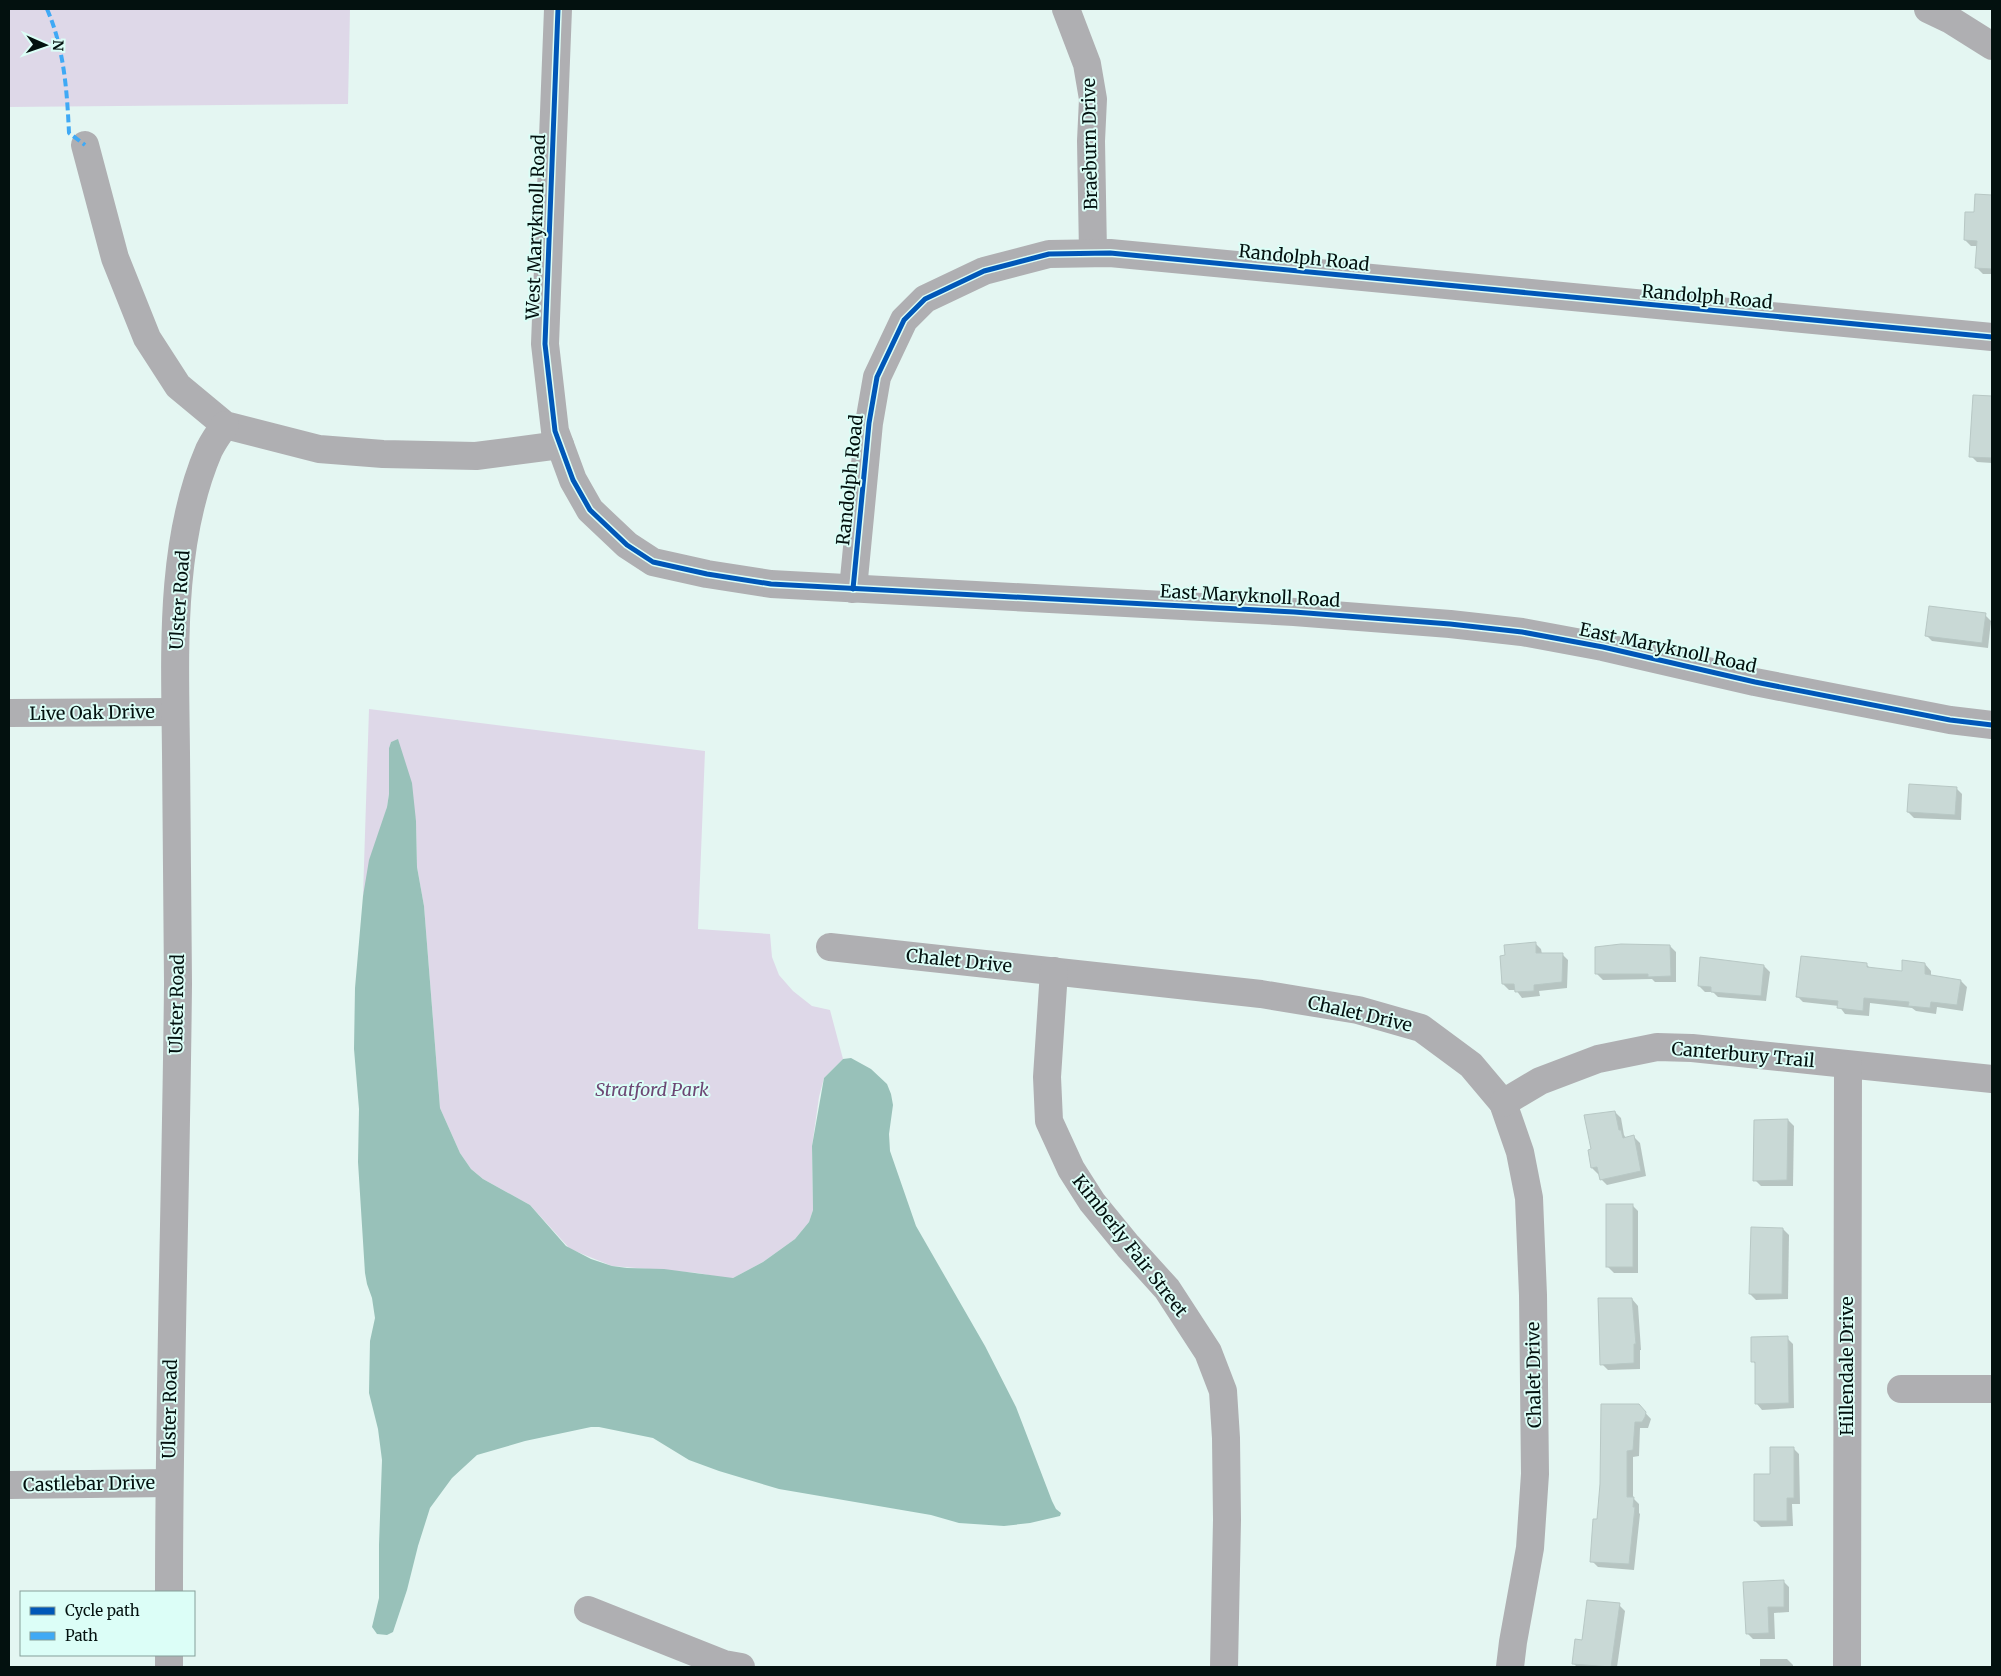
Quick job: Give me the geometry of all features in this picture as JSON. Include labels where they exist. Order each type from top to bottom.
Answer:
[{"type":"street","name":"West Maryknoll Road","points":[[558,9],[545,344],[555,431],[560,445]]},
{"type":"street","name":"Braeburn Drive","points":[[1066,9],[1088,64],[1093,99],[1091,141],[1092,253]]},
{"type":"street","points":[[1928,9],[1949,19],[1992,46]]},
{"type":"street","points":[[85,145],[115,258],[147,338],[178,386],[225,426],[319,450],[383,454],[476,456],[560,445]]},
{"type":"street","name":"Randolph Road","points":[[854,589],[869,423],[877,377],[904,320],[925,299],[984,271],[1049,254],[1110,253],[1992,337]]},
{"type":"street","name":"Ulster Road","points":[[169,1591],[169,1483],[178,983],[175,712],[177,619],[184,539],[190,505],[210,448],[225,426]]},
{"type":"street","name":"East Maryknoll Road","points":[[560,445],[573,480],[590,510],[627,545],[653,562],[707,574],[771,584],[1303,612],[1522,632],[1651,657],[1756,682],[1950,720],[1992,725]]},
{"type":"street","name":"Live Oak Drive","points":[[9,714],[175,712]]},
{"type":"street","name":"Chalet Drive","points":[[830,947],[1261,994],[1358,1010],[1421,1028],[1470,1065],[1504,1103],[1520,1152],[1529,1198],[1534,1295],[1535,1474],[1530,1548],[1510,1667]]},
{"type":"street","name":"Kimberly Fair Street","points":[[1054,971],[1047,1077],[1049,1121],[1070,1168],[1092,1202],[1128,1246],[1168,1288],[1208,1352],[1222,1391],[1226,1438],[1227,1520],[1224,1570],[1224,1667]]},
{"type":"street","name":"Canterbury Trail","points":[[1504,1103],[1540,1081],[1598,1059],[1657,1047],[1692,1048],[1992,1079]]},
{"type":"street","name":"Hillendale Drive","points":[[1847,1667],[1848,1065]]},
{"type":"street","points":[[1900,1389],[1992,1389]]},
{"type":"street","name":"Castlebar Drive","points":[[9,1485],[169,1483]]},
{"type":"street","points":[[588,1610],[724,1664],[742,1667]]},
{"type":"green space","points":[[9,9],[350,9],[348,104],[9,107]]},
{"type":"green space","name":"Stratford Park","points":[[369,709],[705,751],[698,929],[770,934],[772,957],[779,975],[793,991],[812,1006],[830,1010],[843,1059],[824,1078],[819,1097],[812,1146],[813,1210],[809,1222],[795,1239],[763,1262],[733,1278],[698,1273],[612,1266],[570,1249],[530,1205],[483,1179],[471,1169],[460,1153],[440,1108],[424,906],[417,867],[416,821],[398,740],[391,742],[389,748],[389,794],[387,807],[363,896]]},
{"type":"shaded area","points":[[398,739],[412,783],[416,821],[417,867],[424,906],[440,1108],[460,1153],[471,1169],[483,1179],[530,1205],[566,1246],[591,1259],[612,1266],[664,1269],[733,1278],[763,1262],[795,1239],[809,1222],[813,1210],[812,1146],[824,1078],[843,1059],[851,1058],[871,1069],[887,1084],[891,1094],[893,1105],[889,1134],[890,1151],[916,1226],[985,1346],[1016,1407],[1052,1501],[1056,1509],[1061,1513],[1060,1516],[1030,1523],[1004,1526],[959,1523],[931,1515],[779,1489],[689,1460],[653,1438],[591,1427],[525,1441],[477,1455],[452,1478],[430,1508],[393,1632],[387,1635],[377,1634],[372,1627],[379,1598],[382,1460],[378,1429],[369,1393],[370,1341],[375,1318],[365,1273],[358,1162],[359,1109],[354,1049],[355,988],[363,896],[369,860],[387,807],[389,794],[389,748],[391,742]]},
{"type":"building","points":[[1975,194],[1992,195],[1992,269],[1975,268],[1977,241],[1964,240],[1965,212],[1974,212]]},
{"type":"building","points":[[1973,395],[1992,396],[1992,458],[1969,457]]},
{"type":"building","points":[[1929,606],[1986,613],[1982,643],[1925,636]]},
{"type":"building","points":[[1909,784],[1957,787],[1955,815],[1907,812]]},
{"type":"building","points":[[1536,942],[1536,953],[1563,953],[1562,982],[1534,985],[1534,991],[1515,992],[1514,984],[1502,984],[1500,956],[1505,955],[1504,945]]},
{"type":"building","points":[[1621,944],[1670,945],[1671,976],[1648,977],[1648,974],[1595,974],[1595,947]]},
{"type":"building","points":[[1801,956],[1867,963],[1867,967],[1902,971],[1902,960],[1925,963],[1925,974],[1961,980],[1957,1005],[1931,1002],[1930,1008],[1908,1006],[1909,1002],[1864,998],[1863,1011],[1837,1008],[1838,1001],[1796,997]]},
{"type":"building","points":[[1700,957],[1764,965],[1761,996],[1711,992],[1711,987],[1698,986]]},
{"type":"building","points":[[1615,1111],[1619,1130],[1621,1130],[1623,1138],[1634,1135],[1641,1171],[1600,1180],[1597,1167],[1591,1168],[1588,1150],[1591,1149],[1584,1115]]},
{"type":"building","points":[[1788,1119],[1787,1180],[1753,1181],[1754,1120]]},
{"type":"building","points":[[1606,1204],[1633,1204],[1633,1267],[1606,1267]]},
{"type":"building","points":[[1751,1227],[1783,1228],[1782,1294],[1749,1294]]},
{"type":"building","points":[[1598,1298],[1632,1298],[1636,1344],[1634,1344],[1634,1363],[1600,1365]]},
{"type":"building","points":[[1788,1336],[1789,1403],[1755,1404],[1755,1362],[1751,1362],[1751,1337]]},
{"type":"building","points":[[1601,1404],[1639,1404],[1646,1412],[1642,1422],[1635,1422],[1633,1450],[1627,1451],[1627,1497],[1634,1497],[1633,1507],[1635,1507],[1629,1564],[1590,1562],[1593,1519],[1597,1519],[1600,1484]]},
{"type":"building","points":[[1770,1447],[1794,1447],[1794,1498],[1787,1498],[1787,1521],[1754,1521],[1754,1474],[1770,1474]]},
{"type":"building","points":[[1784,1580],[1784,1607],[1768,1607],[1769,1633],[1746,1634],[1743,1582]]},
{"type":"building","points":[[1587,1600],[1620,1603],[1611,1667],[1572,1664],[1575,1639],[1582,1640]]},
{"type":"marked path","points":[[47,9],[61,54],[66,85],[69,133],[85,145]]},
{"type":"cycle path","points":[[558,9],[545,344],[555,431],[573,480],[590,510],[627,545],[653,562],[707,574],[771,584],[1294,612],[1450,624],[1522,632],[1603,647],[1755,682],[1950,720],[1992,725]]},
{"type":"cycle path","points":[[853,589],[869,423],[877,377],[904,320],[925,299],[984,271],[1049,254],[1110,253],[1992,337]]}]
